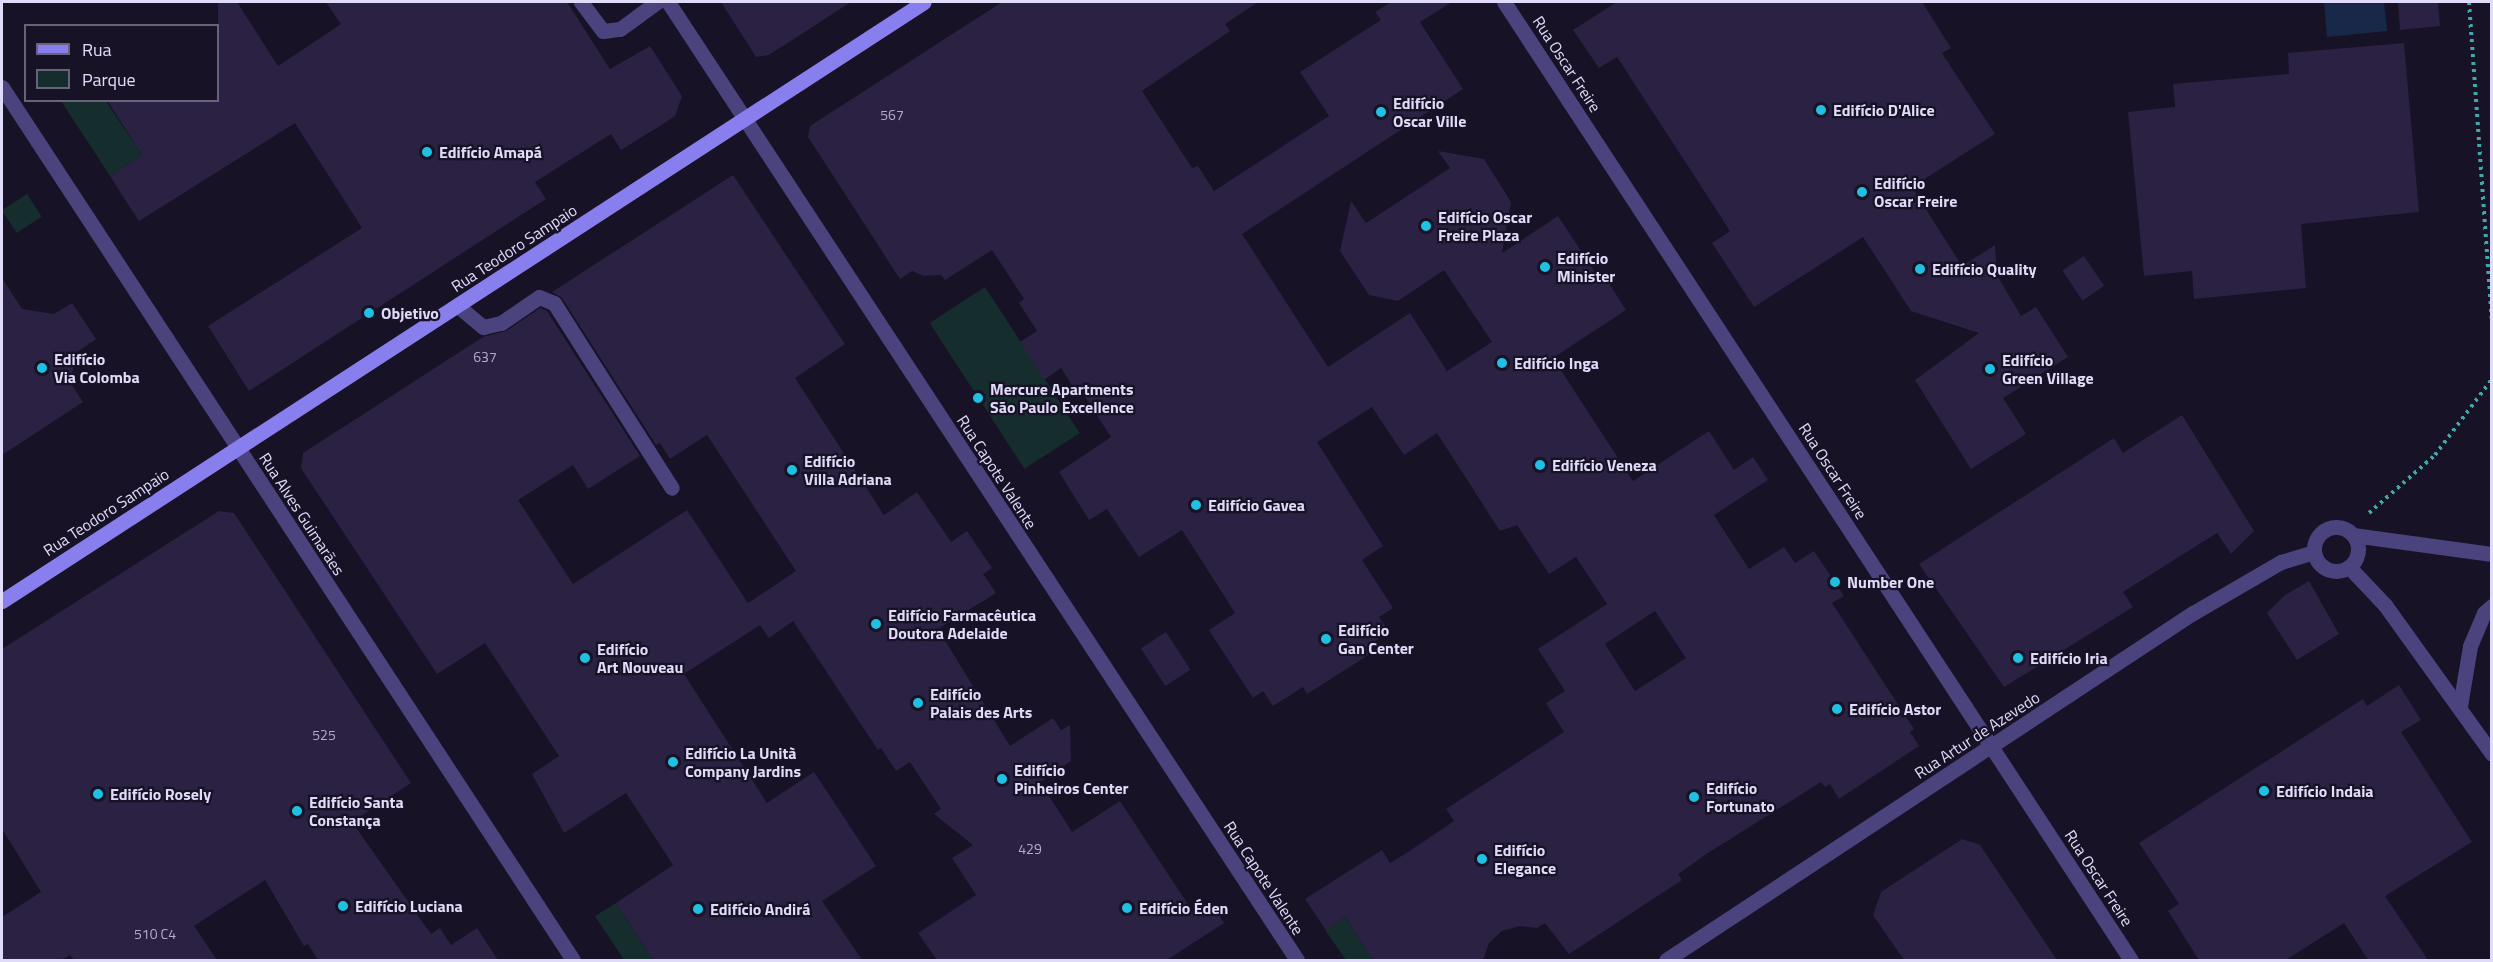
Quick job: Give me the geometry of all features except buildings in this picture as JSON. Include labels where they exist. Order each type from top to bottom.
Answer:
[{"type":"main road","name":"Rua Teodoro Sampaio","points":[[2,602],[924,2]]},
{"type":"street","points":[[581,2],[603,31],[620,29],[657,2]]},
{"type":"street","name":"Rua Capote Valente","points":[[668,2],[1297,960]]},
{"type":"street","name":"Rua Oscar Freire","points":[[1504,2],[2131,960]]},
{"type":"street","name":"Rua Alves Guimarães","points":[[2,87],[573,960]]},
{"type":"street","points":[[458,306],[483,327],[501,323],[539,297],[554,303],[672,488]]},
{"type":"street","points":[[2351,533],[2358,555],[2349,567],[2327,570],[2318,562],[2314,552],[2322,532],[2334,527],[2351,533],[2492,554]]},
{"type":"street","name":"Rua Artur de Azevedo","points":[[1666,960],[2193,613],[2281,562],[2314,552]]},
{"type":"street","points":[[2349,567],[2385,605],[2460,706],[2492,754]]},
{"type":"street","points":[[2460,706],[2470,646],[2484,613],[2492,606]]},
{"type":"path","points":[[2469,2],[2492,326]]},
{"type":"path","points":[[2351,533],[2435,455],[2492,379]]},
{"type":"green space","points":[[62,102],[107,102],[142,155],[110,176]]},
{"type":"green space","points":[[27,194],[42,217],[17,233],[2,210]]},
{"type":"green space","points":[[985,287],[1080,433],[1024,469],[930,323]]},
{"type":"green space","points":[[616,903],[653,960],[624,960],[595,916]]},
{"type":"green space","points":[[1345,917],[1373,960],[1346,960],[1325,930]]},
{"type":"water","points":[[2324,2],[2384,2],[2387,31],[2327,37]]},
{"type":"place","name":"Edifício D'Alice","points":[[1821,110]]},
{"type":"place","name":"Edifício Oscar Ville","points":[[1381,112]]},
{"type":"place","name":"Edifício Amapá","points":[[427,152]]},
{"type":"place","name":"Edifício Oscar Freire","points":[[1862,192]]},
{"type":"place","name":"Edifício Oscar Freire Plaza","points":[[1426,226]]},
{"type":"place","name":"Edifício Minister","points":[[1545,267]]},
{"type":"place","name":"Edifício Quality","points":[[1920,269]]},
{"type":"place","name":"Objetivo","points":[[369,313]]},
{"type":"place","name":"Edifício Inga","points":[[1502,363]]},
{"type":"place","name":"Edifício Via Colomba","points":[[42,368]]},
{"type":"place","name":"Edifício Green Village","points":[[1990,369]]},
{"type":"place","name":"Mercure Apartments São Paulo Excellence","points":[[978,398]]},
{"type":"place","name":"Edifício Veneza","points":[[1540,465]]},
{"type":"place","name":"Edifício Villa Adriana","points":[[792,470]]},
{"type":"place","name":"Edifício Gavea","points":[[1196,505]]},
{"type":"place","name":"Number One","points":[[1835,582]]},
{"type":"place","name":"Edifício Farmacêutica Doutora Adelaide","points":[[876,624]]},
{"type":"place","name":"Edifício Gan Center","points":[[1326,639]]},
{"type":"place","name":"Edifício Art Nouveau","points":[[585,658]]},
{"type":"place","name":"Edifício Iria","points":[[2018,658]]},
{"type":"place","name":"Edifício Palais des Arts","points":[[918,703]]},
{"type":"place","name":"Edifício Astor","points":[[1837,709]]},
{"type":"place","name":"Edifício La Unità Company Jardins","points":[[673,762]]},
{"type":"place","name":"Edifício Pinheiros Center","points":[[1002,779]]},
{"type":"place","name":"Edifício Indaia","points":[[2264,791]]},
{"type":"place","name":"Edifício Rosely","points":[[98,794]]},
{"type":"place","name":"Edifício Fortunato","points":[[1694,797]]},
{"type":"place","name":"Edifício Santa Constança","points":[[297,811]]},
{"type":"place","name":"Edifício Elegance","points":[[1482,859]]},
{"type":"place","name":"Edifício Luciana","points":[[343,906]]},
{"type":"place","name":"Edifício Éden","points":[[1127,908]]},
{"type":"place","name":"Edifício Andirá","points":[[698,909]]}]
